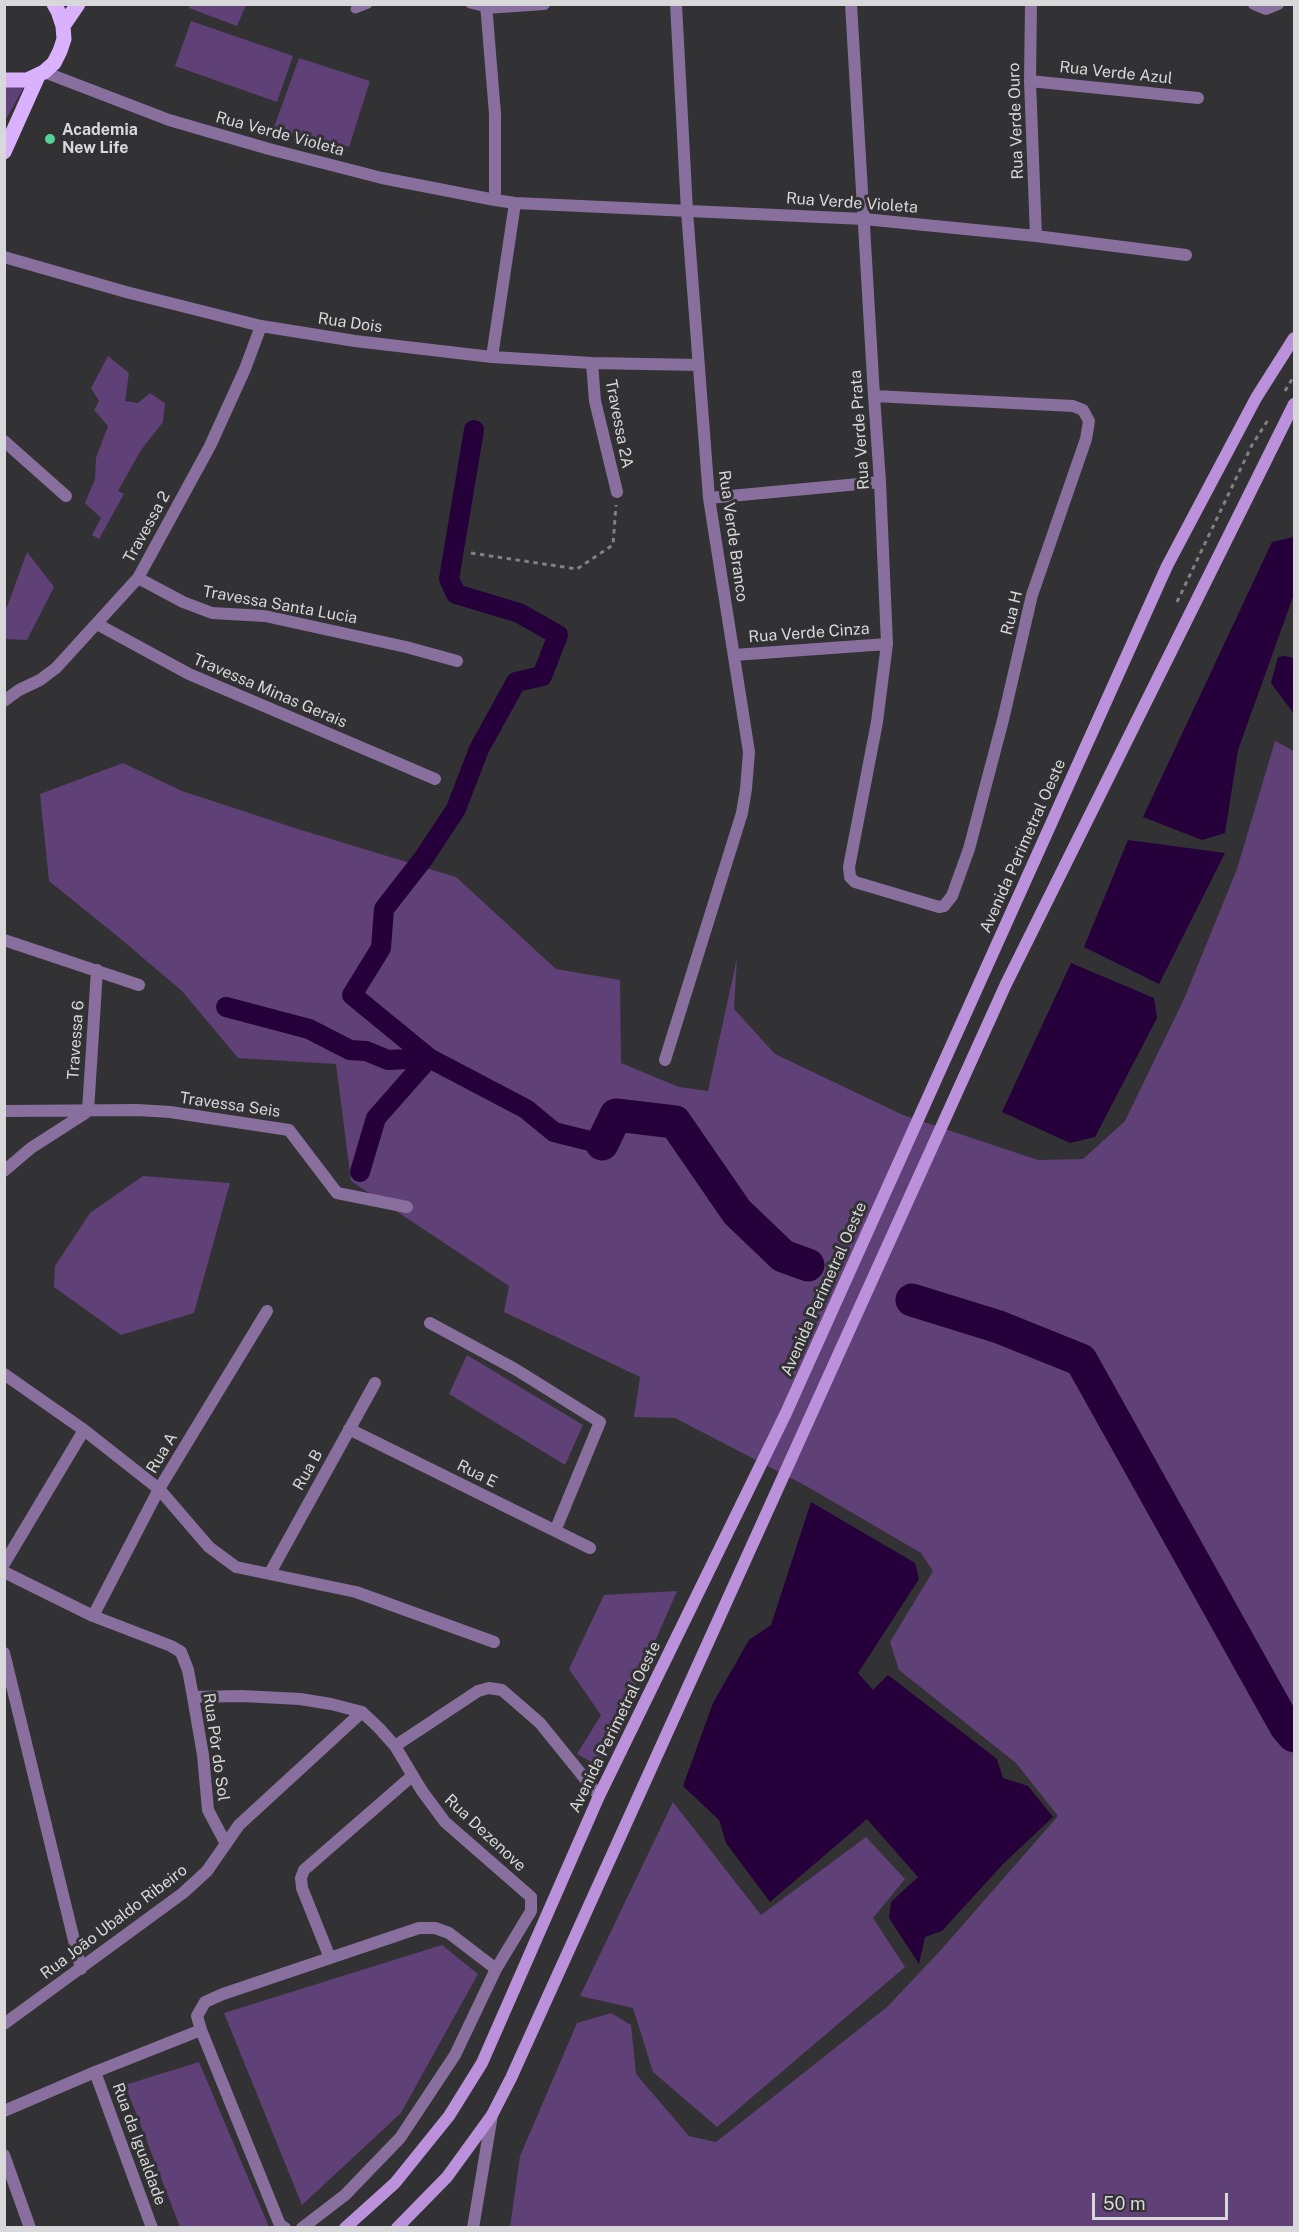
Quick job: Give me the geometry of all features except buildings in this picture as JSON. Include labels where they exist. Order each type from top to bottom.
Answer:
[{"type":"main road","points":[[4,80],[27,80],[41,74],[54,63],[64,39],[63,26],[54,4]]},
{"type":"main road","points":[[63,26],[78,4]]},
{"type":"main road","points":[[4,152],[41,74]]},
{"type":"main road","name":"Avenida Perimetral Oeste","points":[[345,2228],[395,2183],[449,2116],[482,2063],[599,1796],[786,1413],[1167,566],[1256,398],[1294,338]]},
{"type":"main road","points":[[397,2228],[447,2177],[492,2115],[516,2067],[804,1435],[1006,984],[1294,404]]},
{"type":"street","points":[[495,200],[495,114],[486,6],[544,4]]},
{"type":"street","name":"Rua Verde Branco","points":[[665,1060],[742,813],[748,752],[709,498],[687,211],[676,4]]},
{"type":"street","name":"Rua Verde Prata","points":[[851,4],[880,482],[887,644],[877,722],[851,850]]},
{"type":"street","name":"Rua Verde Ouro","points":[[1031,4],[1030,81],[1036,236]]},
{"type":"street","points":[[1254,4],[1263,9],[1276,6]]},
{"type":"street","name":"Rua Verde Violeta","points":[[41,74],[169,120],[269,149],[382,178],[495,200],[515,203],[864,219],[1036,236],[1186,255]]},
{"type":"street","name":"Rua Verde Azul","points":[[1030,81],[1198,98]]},
{"type":"street","points":[[492,357],[515,203]]},
{"type":"street","name":"Rua Dois","points":[[4,257],[126,292],[261,326],[355,341],[492,357],[592,363],[699,365]]},
{"type":"street","name":"Travessa 2","points":[[4,701],[19,690],[47,676],[138,578],[210,446],[245,369],[261,326]]},
{"type":"street","name":"Travessa 2A","points":[[592,363],[595,401],[616,492]]},
{"type":"street","name":"Rua H","points":[[851,850],[849,873],[855,882],[934,907],[944,906],[951,896],[969,849],[1003,720],[1032,595],[1089,429],[1086,413],[1073,406],[874,396]]},
{"type":"street","points":[[4,441],[66,496]]},
{"type":"street","points":[[709,498],[880,482]]},
{"type":"street","name":"Travessa Santa Lucia","points":[[138,578],[183,602],[212,613],[266,616],[406,647],[457,661]]},
{"type":"street","name":"Travessa Minas Gerais","points":[[97,624],[189,674],[435,779]]},
{"type":"street","name":"Rua Verde Cinza","points":[[734,655],[887,644]]},
{"type":"street","points":[[4,688],[19,690]]},
{"type":"street","points":[[4,940],[140,985]]},
{"type":"street","name":"Travessa 6","points":[[87,1111],[97,970]]},
{"type":"street","name":"Travessa Seis","points":[[4,1111],[138,1110],[170,1112],[289,1130],[338,1193],[407,1207]]},
{"type":"street","points":[[4,1171],[31,1148],[87,1111]]},
{"type":"street","name":"Rua A","points":[[93,1616],[159,1489],[267,1311]]},
{"type":"street","points":[[430,1323],[515,1369],[600,1422],[555,1530]]},
{"type":"street","points":[[4,1374],[84,1430],[159,1489],[217,1554],[236,1567],[356,1592],[494,1642]]},
{"type":"street","name":"Rua B","points":[[270,1573],[375,1383]]},
{"type":"street","name":"Rua E","points":[[349,1429],[590,1548]]},
{"type":"street","points":[[4,1564],[84,1430]]},
{"type":"street","points":[[4,1572],[93,1616]]},
{"type":"street","name":"Rua Pôr do Sol","points":[[93,1616],[181,1652],[188,1670],[193,1697],[208,1810],[226,1844]]},
{"type":"street","points":[[4,1653],[81,1969]]},
{"type":"street","points":[[395,1746],[478,1691],[489,1688],[502,1690],[540,1723],[599,1796]]},
{"type":"street","points":[[193,1697],[242,1696],[300,1699],[362,1712]]},
{"type":"street","name":"Rua João Ubaldo Ribeiro","points":[[4,2024],[183,1893],[207,1871],[239,1825],[362,1712]]},
{"type":"street","name":"Rua Dezenove","points":[[362,1712],[395,1746],[412,1776],[445,1822],[531,1897],[531,1911],[496,1969]]},
{"type":"street","points":[[330,1958],[302,1888],[301,1878],[304,1870],[412,1776]]},
{"type":"street","points":[[285,2228],[280,2225],[197,2016],[206,2002],[223,1994],[419,1928],[435,1928],[449,1933],[496,1969],[455,2055],[400,2138],[345,2195],[302,2228]]},
{"type":"street","name":"Rua da Igualdade","points":[[4,2111],[201,2030]]},
{"type":"street","name":"Rua da Igualdade","points":[[95,2072],[152,2228]]},
{"type":"street","points":[[473,2228],[492,2115]]},
{"type":"street","points":[[4,2156],[30,2228]]},
{"type":"lane","points":[[355,9],[368,4]]},
{"type":"lane","points":[[470,4],[486,6]]},
{"type":"path","points":[[471,553],[577,569],[613,545],[616,492]]},
{"type":"shaded area","points":[[189,4],[246,5],[237,26],[189,8]]},
{"type":"shaded area","points":[[191,21],[293,56],[277,102],[175,66]]},
{"type":"shaded area","points":[[299,58],[370,81],[349,147],[273,130]]},
{"type":"shaded area","points":[[5,87],[24,87],[5,121]]},
{"type":"shaded area","points":[[108,356],[129,373],[125,401],[138,403],[150,393],[165,403],[163,422],[141,450],[118,491],[124,494],[99,539],[92,535],[101,518],[85,503],[95,479],[96,458],[108,426],[94,410],[99,401],[91,388]]},
{"type":"shaded area","points":[[1294,537],[1294,594],[1238,750],[1225,833],[1202,840],[1143,817],[1272,542]]},
{"type":"shaded area","points":[[27,552],[54,587],[27,640],[5,639],[5,608]]},
{"type":"shaded area","points":[[1278,657],[1294,658],[1294,714],[1271,683]]},
{"type":"shaded area","points":[[1275,741],[1294,751],[1294,2227],[510,2227],[520,2156],[577,2023],[611,2013],[631,2025],[636,2074],[689,2136],[716,2142],[887,2007],[940,1951],[1058,1816],[1016,1763],[899,1670],[890,1642],[933,1571],[921,1553],[808,1487],[675,1418],[634,1417],[640,1377],[504,1312],[509,1286],[351,1181],[336,1064],[238,1058],[182,991],[49,881],[40,794],[123,763],[182,791],[456,877],[556,969],[620,980],[621,1063],[679,1087],[708,1091],[737,958],[734,1009],[775,1054],[903,1115],[1038,1160],[1083,1159],[1125,1121],[1184,999],[1237,869]]},
{"type":"shaded area","points":[[1128,840],[1225,853],[1159,984],[1084,947]]},
{"type":"shaded area","points":[[1071,963],[1154,998],[1157,1018],[1095,1137],[1070,1143],[1002,1112]]},
{"type":"shaded area","points":[[143,1176],[230,1183],[194,1313],[121,1335],[54,1287],[55,1266],[90,1213]]},
{"type":"shaded area","points":[[467,1355],[583,1425],[565,1465],[449,1394]]},
{"type":"shaded area","points":[[811,1502],[915,1563],[919,1579],[858,1673],[873,1690],[888,1675],[997,1759],[1003,1778],[1028,1786],[1053,1817],[1003,1864],[942,1931],[925,1937],[919,1964],[889,1918],[891,1902],[918,1877],[867,1819],[770,1902],[726,1843],[719,1820],[683,1786],[713,1703],[749,1640],[771,1625]]},
{"type":"shaded area","points":[[677,1591],[600,1767],[577,1754],[601,1715],[569,1669],[604,1595]]},
{"type":"shaded area","points":[[673,1802],[761,1915],[866,1837],[905,1879],[873,1918],[905,1967],[717,2127],[653,2072],[633,2008],[580,1996]]},
{"type":"shaded area","points":[[442,1945],[478,1974],[401,2113],[302,2205],[224,2013]]},
{"type":"shaded area","points":[[199,2062],[269,2227],[180,2227],[125,2085]]},
{"type":"waterway","points":[[474,430],[449,579],[456,594],[519,613],[558,635],[542,676],[516,682],[479,749],[456,809],[423,859],[384,909],[381,948],[352,995],[429,1058],[526,1109],[554,1132],[602,1144]]},
{"type":"waterway","points":[[226,1007],[309,1029],[350,1050],[366,1051],[388,1060],[429,1058]]},
{"type":"waterway","points":[[360,1172],[376,1118],[429,1058]]},
{"type":"waterway","points":[[602,1144],[616,1115],[675,1122],[737,1212],[783,1256],[808,1265]]},
{"type":"waterway","points":[[912,1300],[999,1327],[1081,1360],[1286,1727],[1294,1736]]},
{"type":"place","name":"Academia New Life","points":[[50,139]]}]
